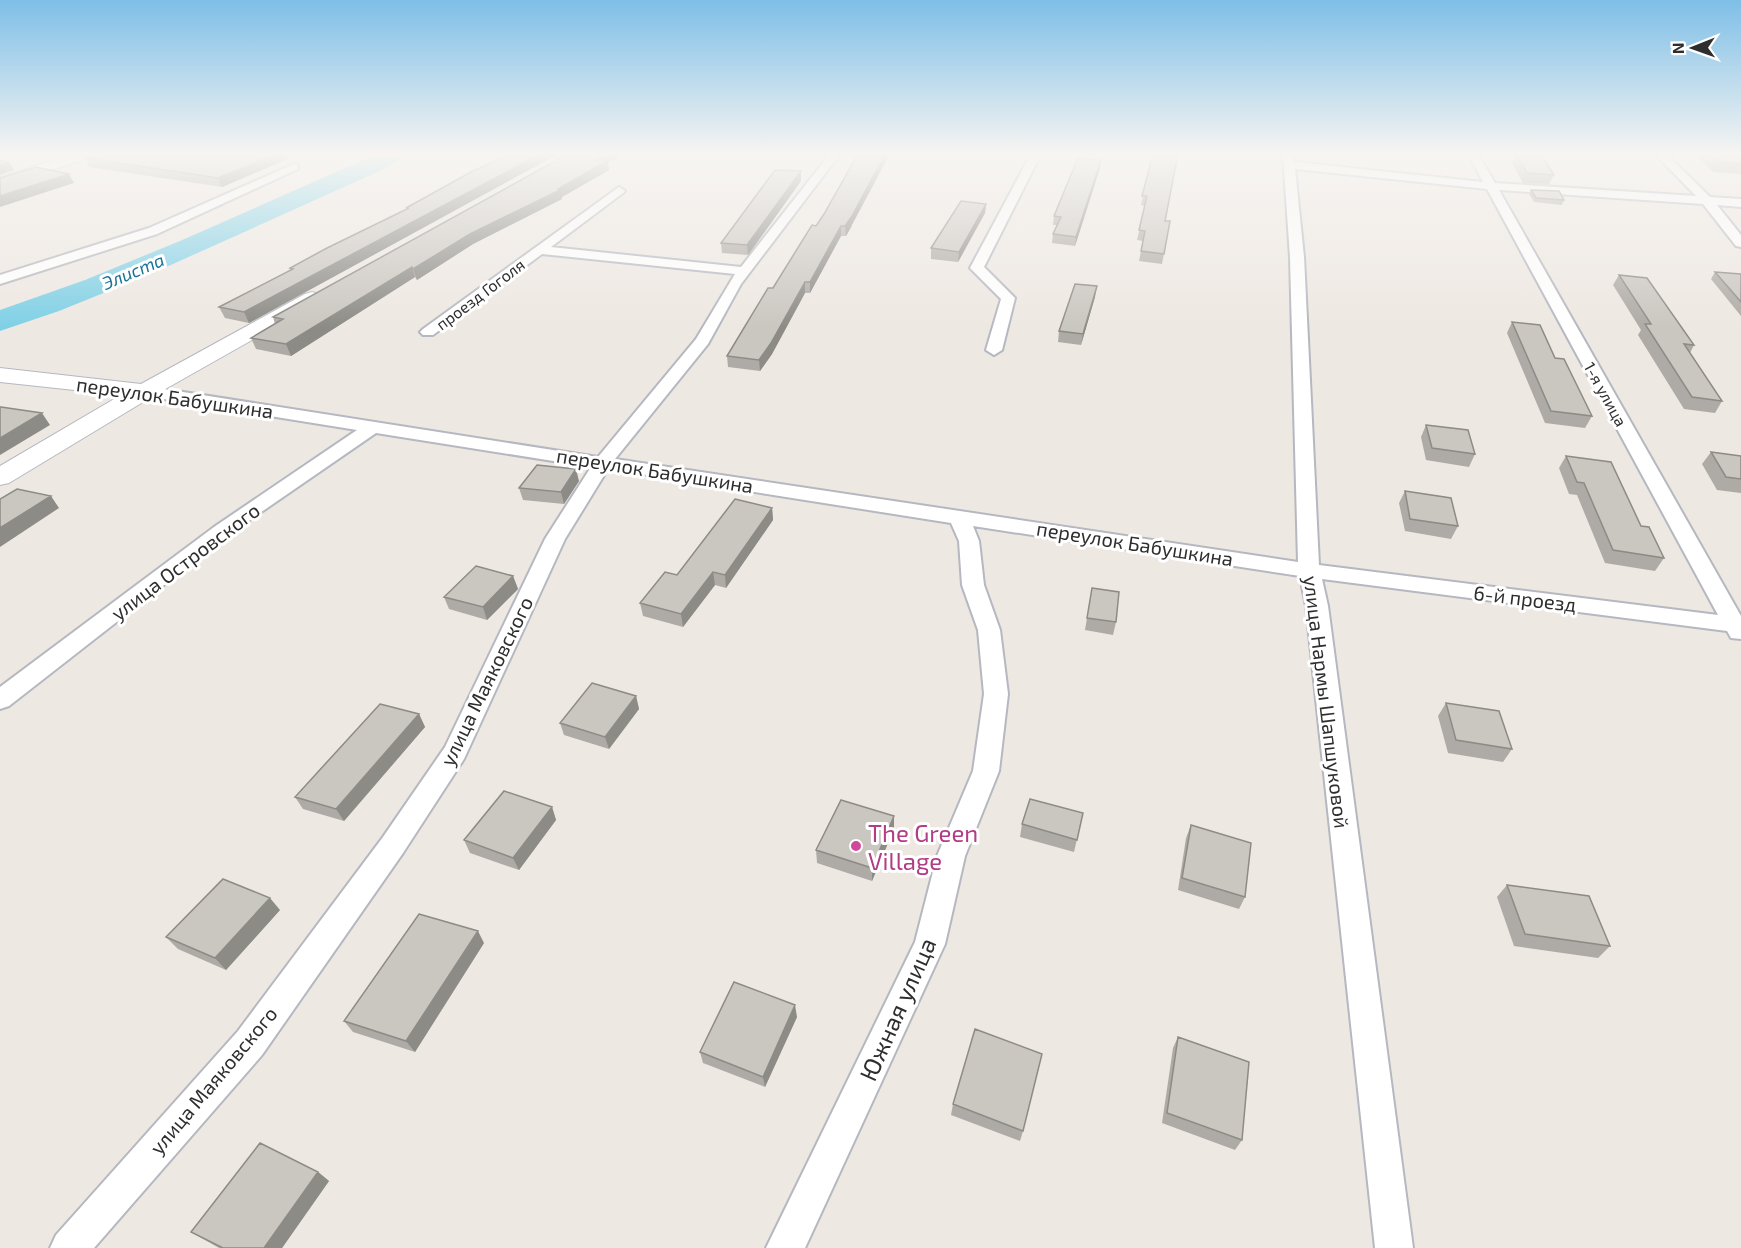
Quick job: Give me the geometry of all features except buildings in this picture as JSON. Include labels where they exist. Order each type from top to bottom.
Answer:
[{"type":"street","points":[[0,280],[153,231],[194,212]]},
{"type":"street","name":"проезд Гоголя","points":[[428,332],[591,212]]},
{"type":"street","name":"улица Маяковского","points":[[69,1248],[249,1043],[393,844],[455,752],[555,539],[603,462],[704,341],[735,283],[789,212]]},
{"type":"street","points":[[994,350],[1008,298],[977,268],[1006,212]]},
{"type":"street","name":"улица Нармы Шапшуковой","points":[[1293,212],[1310,569],[1317,606],[1394,1248]]},
{"type":"street","name":"1-я улица","points":[[1505,212],[1739,628]]},
{"type":"street","points":[[1716,212],[1741,243]]},
{"type":"street","points":[[540,250],[744,271]]},
{"type":"street","points":[[0,477],[145,391],[333,287]]},
{"type":"street","name":"переулок Бабушкина","points":[[0,375],[145,391],[837,500],[1310,569]]},
{"type":"street","name":"улица Островского","points":[[0,700],[221,531],[373,427]]},
{"type":"street","name":"Южная улица","points":[[785,1248],[930,944],[951,856],[986,771],[996,693],[989,630],[973,585],[969,541],[958,516]]},
{"type":"street","name":"6-й проезд","points":[[1310,569],[1386,582],[1739,628]]},
{"type":"waterway","name":"Элиста","points":[[0,321],[96,286],[268,212]]},
{"type":"place","name":"The Green Village","points":[[856,846]]}]
